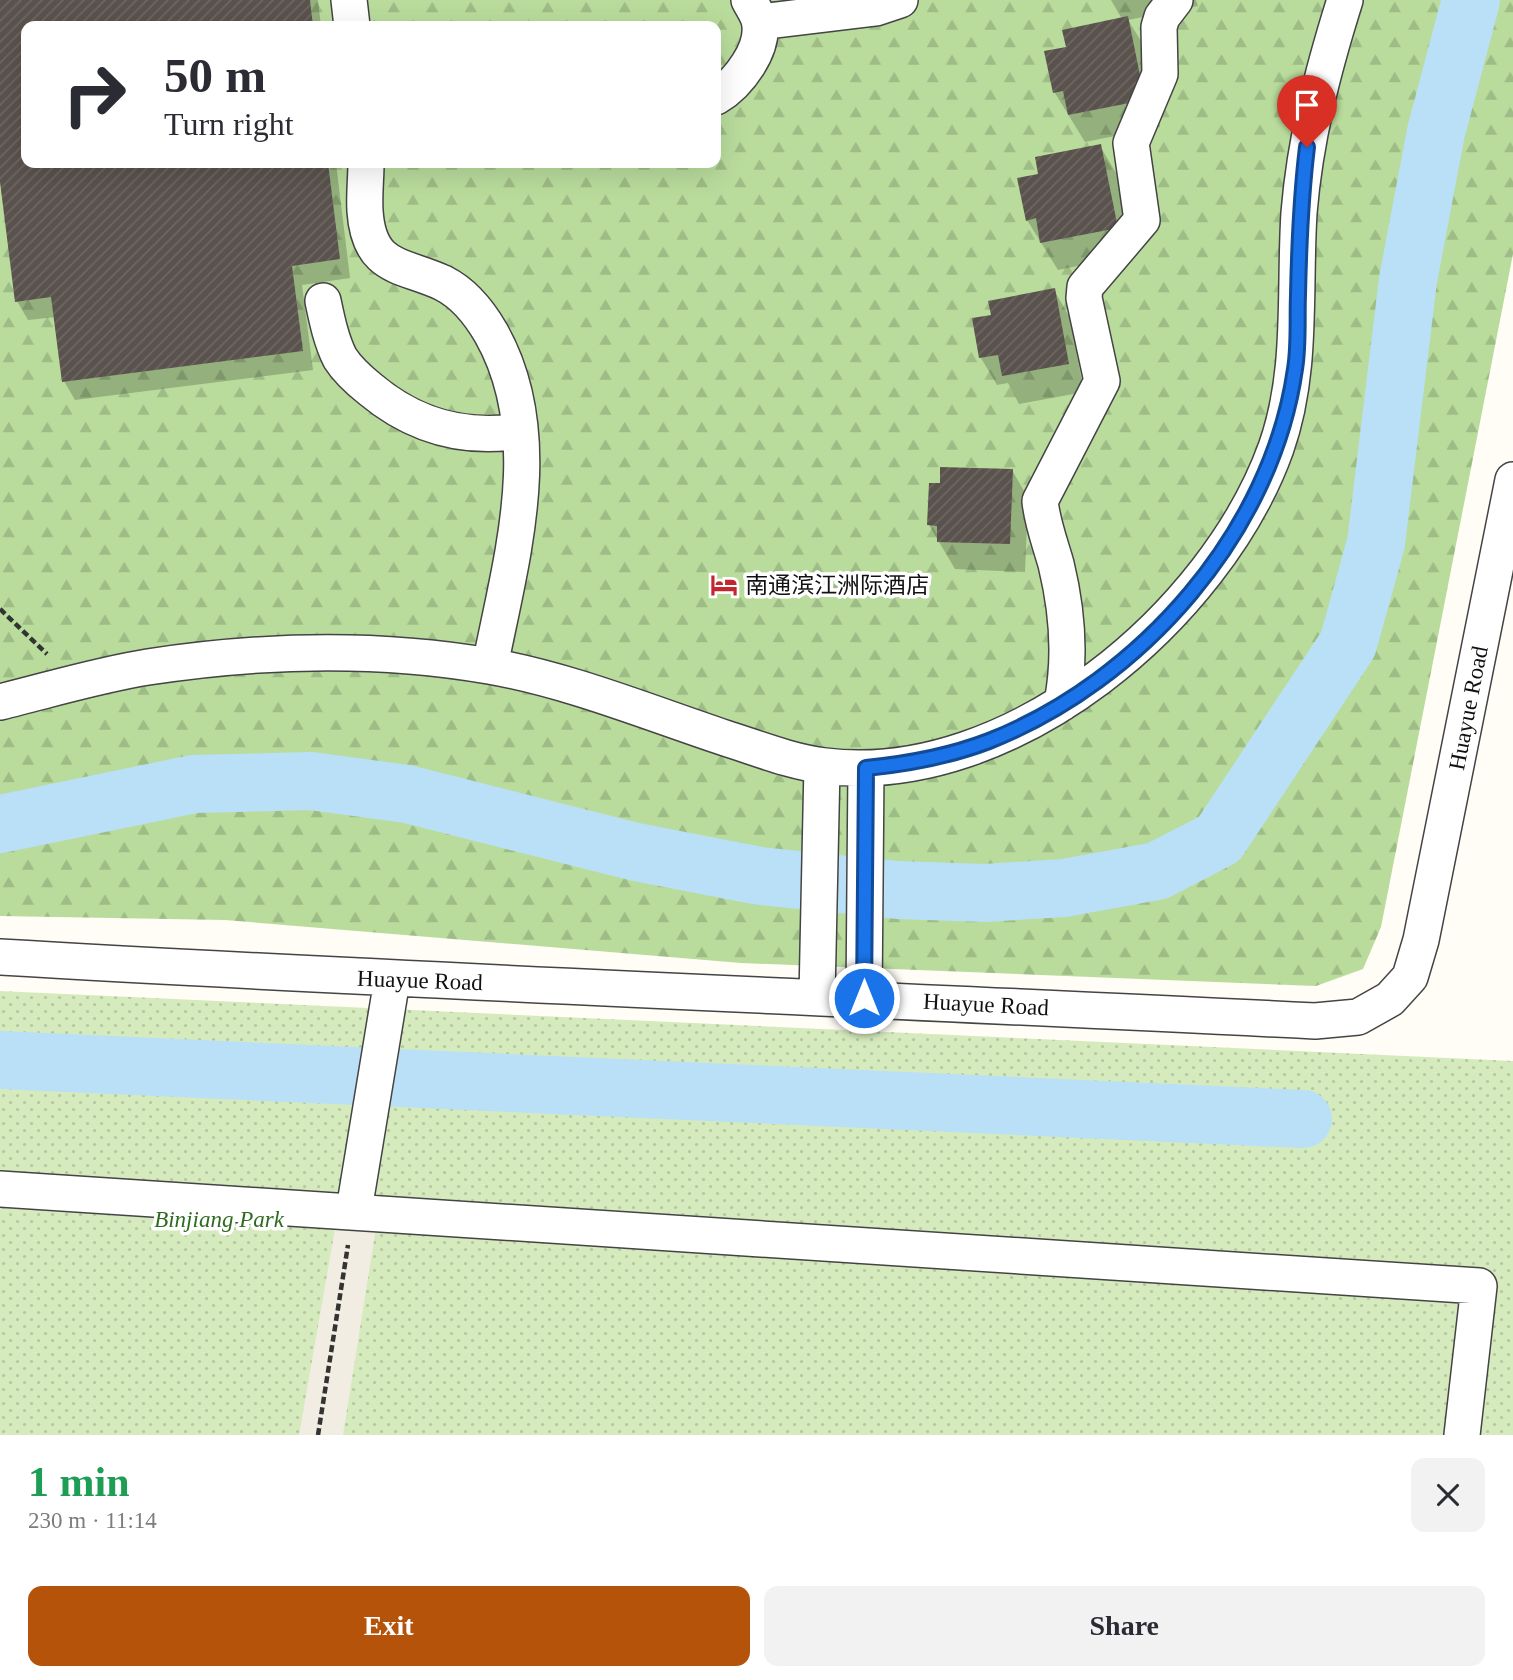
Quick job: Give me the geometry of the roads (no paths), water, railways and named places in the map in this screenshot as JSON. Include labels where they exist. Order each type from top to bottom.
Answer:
[{"type":"street","points":[[349,0],[351,21]]},
{"type":"street","points":[[721,94],[732,88],[752,60],[755,11],[876,8],[900,0]]},
{"type":"street","points":[[1062,703],[1068,672],[1062,591],[1040,501],[1102,381],[1084,298],[1085,287],[1142,220],[1131,143],[1160,74],[1159,27],[1162,17],[1175,0]]},
{"type":"street","points":[[0,702],[145,667],[303,654],[390,655],[490,666],[603,695],[776,754],[822,766],[866,768],[909,764],[989,741],[1062,703],[1107,673],[1159,626],[1208,572],[1247,512],[1277,446],[1296,368],[1299,214],[1307,147],[1318,88],[1345,0]]},
{"type":"street","points":[[366,168],[365,212],[372,240],[382,257],[394,267],[446,285],[478,314],[505,361],[520,431],[521,500],[508,582],[490,666]]},
{"type":"street","points":[[323,301],[329,329],[341,360],[383,400],[438,429],[493,435],[520,431]]},
{"type":"street","name":"Huayue Road","points":[[0,957],[392,980],[864,998],[1315,1021],[1358,1017],[1390,999],[1410,977],[1421,940],[1513,481]]},
{"type":"street","points":[[817,996],[822,766]]},
{"type":"street","points":[[864,998],[866,768]]},
{"type":"street","points":[[354,1210],[392,980]]},
{"type":"street","points":[[0,1189],[354,1210],[1479,1286],[1462,1435]]},
{"type":"waterway","points":[[0,824],[194,784],[311,781],[407,794],[636,852],[760,876],[898,890],[985,893],[1064,888],[1157,871],[1219,839],[1348,644],[1376,543],[1408,280],[1436,132],[1471,0]]},
{"type":"waterway","points":[[0,1060],[1303,1119]]},
{"type":"place","name":"南通滨江洲际酒店","points":[[724,585]]},
{"type":"park label","name":"Binjiang Park","points":[[219,1219]]}]
